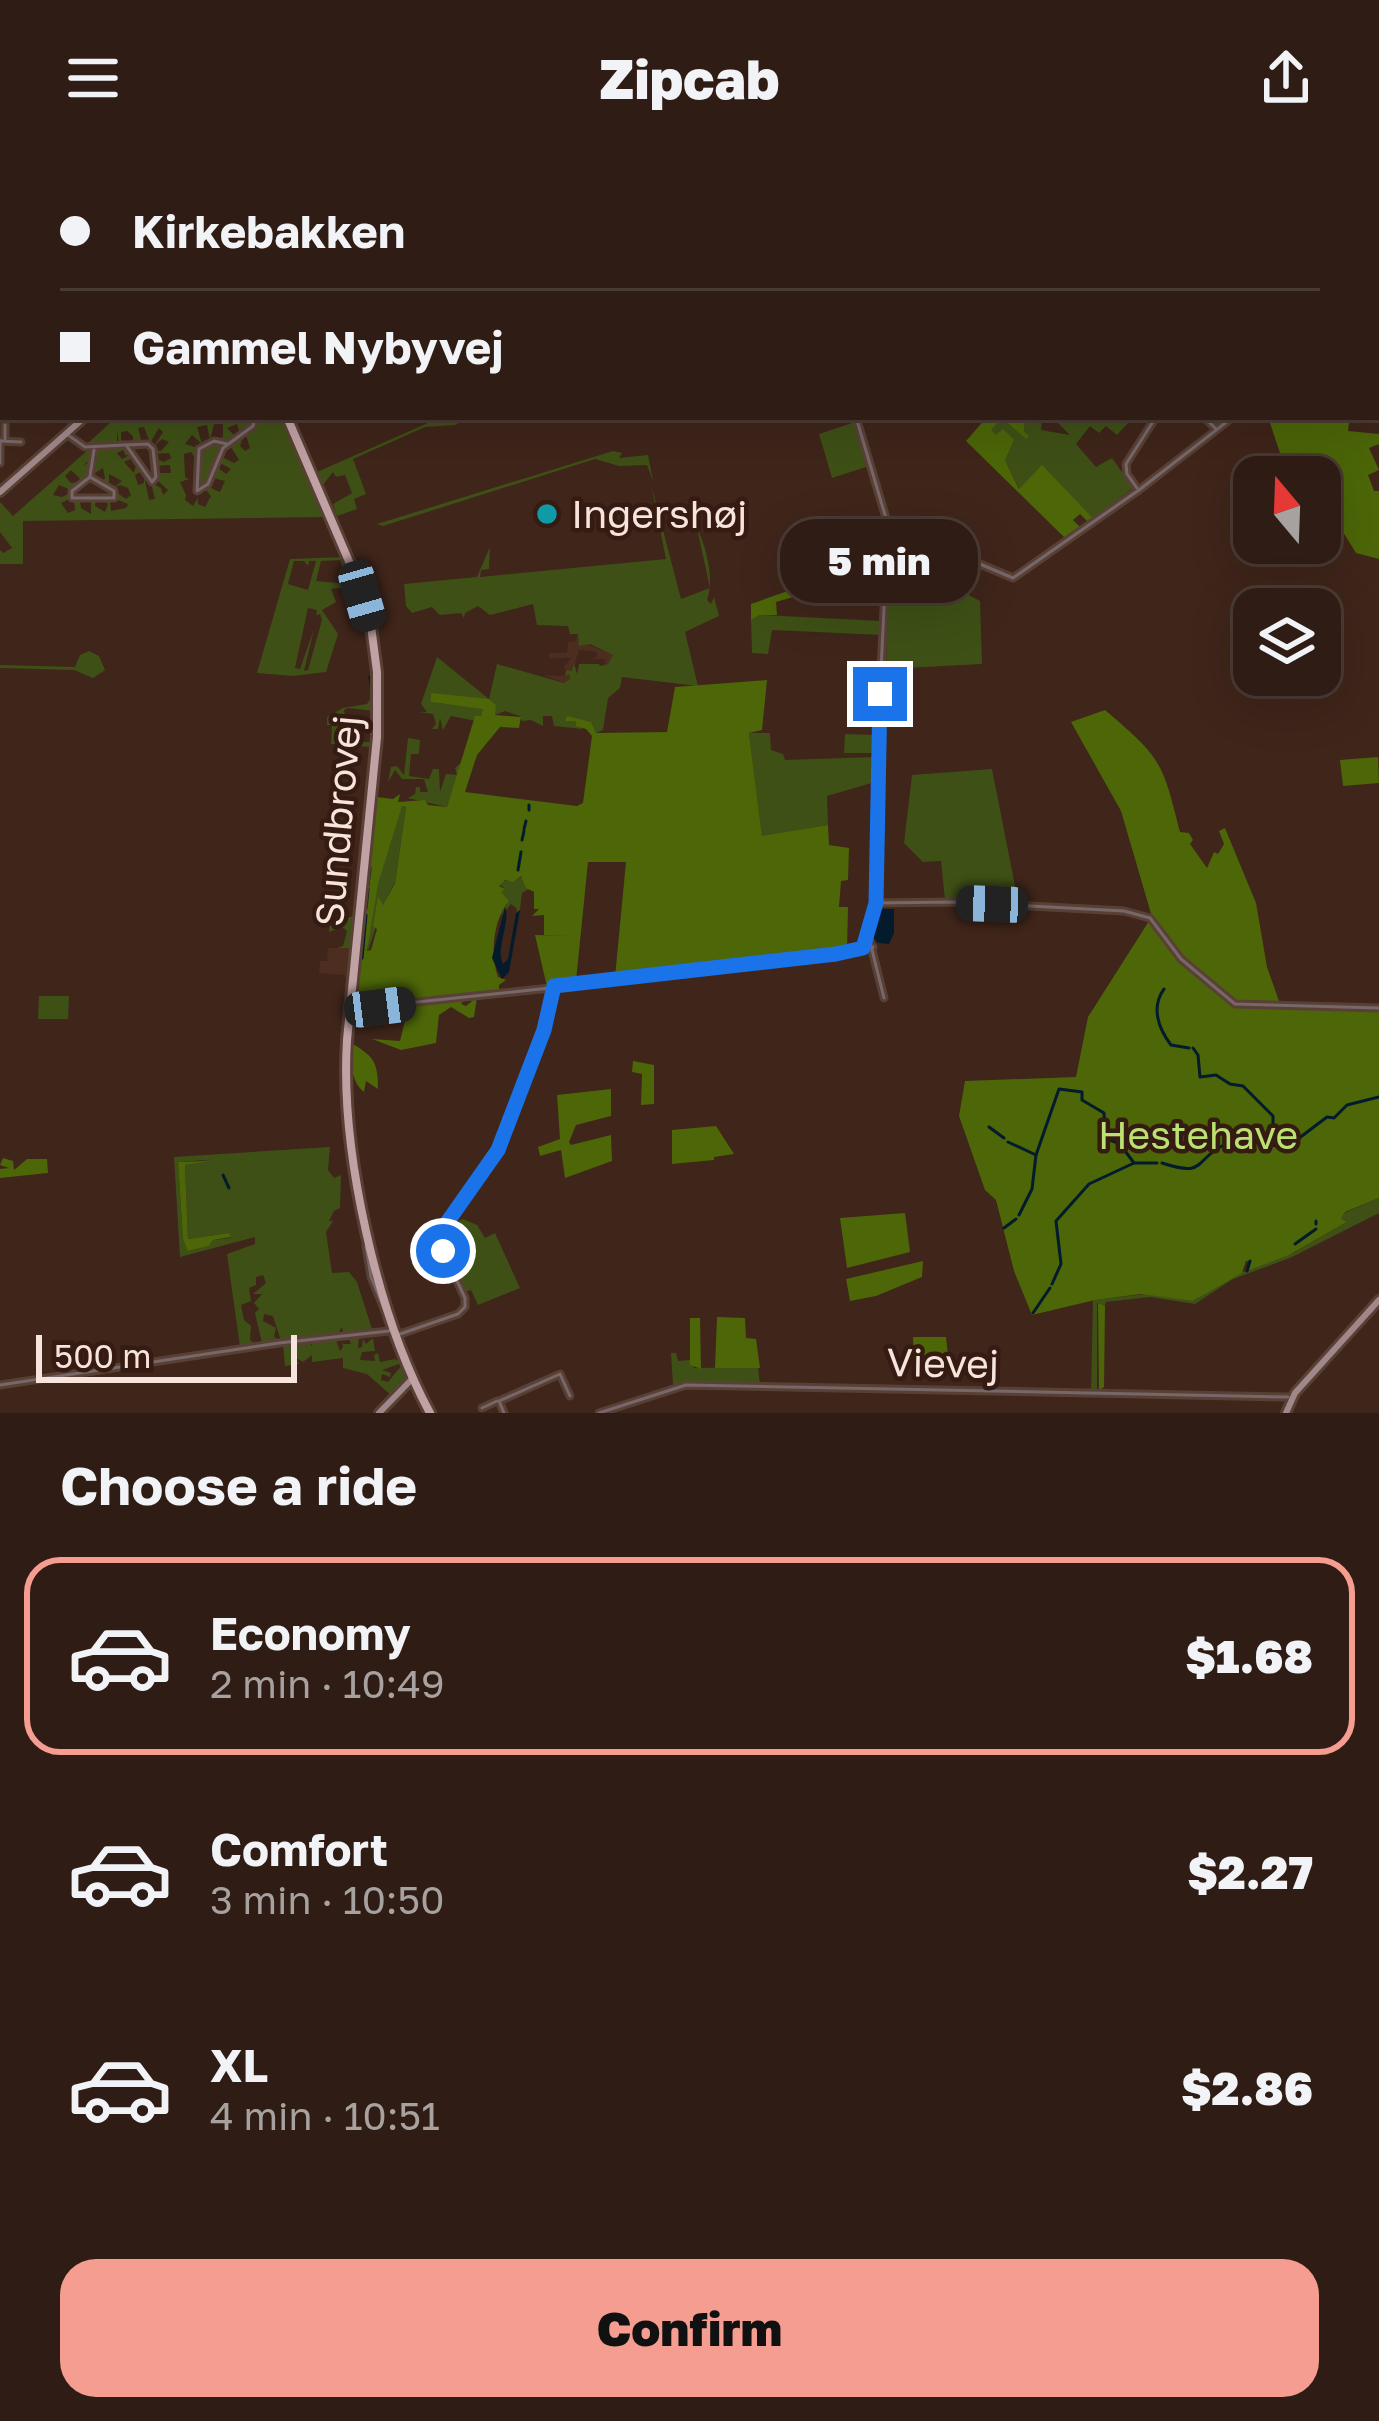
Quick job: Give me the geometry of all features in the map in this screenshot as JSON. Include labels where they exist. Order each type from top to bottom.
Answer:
[{"type":"main road","name":"Sundbrovej","points":[[288,420],[357,580],[375,652],[377,736],[350,1010],[348,1103],[371,1244],[390,1314],[430,1413]]},
{"type":"street","points":[[0,492],[82,420]]},
{"type":"street","points":[[227,445],[216,440],[200,447],[195,490],[208,484],[227,445],[250,429],[254,420]]},
{"type":"street","points":[[857,420],[888,526],[877,754],[880,836],[876,903],[863,948]]},
{"type":"street","points":[[1138,490],[1126,464],[1153,420]]},
{"type":"street","points":[[1207,420],[1218,430]]},
{"type":"street","points":[[888,526],[1012,578],[1230,420]]},
{"type":"street","points":[[0,463],[4,425]]},
{"type":"street","points":[[67,433],[80,446],[94,448],[126,445],[152,446],[154,481],[147,480],[126,445]]},
{"type":"street","points":[[2,441],[21,442]]},
{"type":"street","points":[[90,477],[113,490],[114,498],[72,498],[71,492],[90,477],[94,448]]},
{"type":"street","points":[[876,903],[1124,911],[1150,919],[1180,959],[1235,1004],[1379,1008]]},
{"type":"street","points":[[869,937],[884,998]]},
{"type":"street","points":[[350,1010],[873,947]]},
{"type":"street","points":[[0,1385],[267,1344],[398,1332],[456,1315],[465,1307],[465,1298],[444,1254],[444,1228],[498,1150],[544,1030],[552,988]]},
{"type":"street","points":[[1286,1413],[1291,1398],[1379,1300]]},
{"type":"street","points":[[482,1408],[560,1374],[570,1396]]},
{"type":"street","points":[[379,1413],[413,1378]]},
{"type":"street","name":"Vievej","points":[[599,1413],[686,1385],[1291,1398]]},
{"type":"street","points":[[499,1401],[504,1413]]},
{"type":"shaded area","points":[[577,634],[612,654],[612,661],[623,655],[626,661],[605,664],[605,659],[589,659],[597,657],[597,652],[579,650],[565,683],[542,675],[565,676],[568,670],[563,668],[571,658],[549,658],[549,653],[567,653],[568,642],[576,641]]},
{"type":"shaded area","points":[[328,948],[352,948],[349,980],[319,973]]},
{"type":"green space","points":[[254,420],[240,434],[237,424],[227,428],[236,437],[226,442],[217,439],[223,437],[223,424],[214,424],[210,440],[207,425],[197,427],[202,444],[192,435],[185,444],[198,448],[195,458],[191,452],[184,454],[189,479],[180,482],[185,500],[193,506],[198,498],[198,504],[205,507],[211,496],[205,489],[210,483],[220,492],[225,481],[213,478],[216,466],[226,474],[231,469],[220,463],[220,456],[234,463],[239,460],[231,447],[223,453],[224,449],[243,437],[240,446],[245,451],[250,448],[246,435],[257,420],[284,420],[327,517],[23,521],[23,564],[0,564],[0,550],[12,548],[0,532],[0,502],[13,516],[89,449],[91,458],[83,466],[91,461],[89,475],[81,480],[71,470],[65,476],[71,483],[79,482],[71,490],[59,485],[53,495],[70,493],[71,498],[61,503],[68,513],[75,510],[74,500],[80,500],[81,508],[91,514],[91,502],[85,499],[96,499],[95,506],[105,512],[108,504],[100,499],[110,501],[111,511],[128,504],[118,500],[116,492],[126,499],[131,495],[128,488],[112,489],[122,481],[109,474],[109,488],[100,483],[105,478],[103,468],[95,473],[97,480],[92,474],[98,450],[124,446],[130,452],[126,456],[123,450],[117,453],[122,459],[132,454],[124,462],[134,473],[137,461],[142,471],[135,475],[138,485],[144,483],[144,476],[149,500],[155,499],[151,483],[163,495],[168,490],[157,480],[156,473],[171,473],[170,465],[155,466],[154,458],[164,462],[171,458],[169,453],[154,454],[169,442],[162,439],[154,446],[163,432],[159,428],[150,443],[144,427],[138,428],[142,443],[133,443],[127,431],[121,432],[121,440],[128,443],[119,444],[117,431],[117,444],[88,443],[110,423]]},
{"type":"green space","points":[[464,420],[455,425],[425,427],[353,459],[366,494],[354,499],[357,509],[337,516],[333,504],[352,493],[345,475],[336,477],[333,472],[322,486],[317,472],[428,423]]},
{"type":"green space","points":[[984,420],[1000,420],[991,430],[996,435],[1003,429],[1014,440],[1005,460],[1019,489],[1042,465],[1093,518],[1088,522],[1080,514],[1073,520],[1081,528],[1066,539],[966,441]]},
{"type":"green space","points":[[1004,420],[1025,420],[1026,439]]},
{"type":"green space","points":[[1005,420],[1024,432],[1025,420],[1042,420],[1041,430],[1070,435],[1055,420],[1124,420],[1128,423],[1117,435],[1106,426],[1099,433],[1090,426],[1076,444],[1096,467],[1112,458],[1133,488],[1093,518],[1042,466],[1020,490],[990,430]]},
{"type":"green space","points":[[1269,420],[1357,420],[1349,423],[1348,431],[1379,434],[1379,444],[1369,448],[1379,470],[1368,475],[1374,491],[1379,491],[1379,559],[1356,553],[1343,532],[1341,456],[1281,456]]},
{"type":"green space","points":[[855,422],[869,466],[832,478],[819,434]]},
{"type":"green space","points":[[215,442],[224,446],[203,488],[197,489],[199,451]]},
{"type":"green space","points":[[613,451],[622,453],[619,458],[648,455],[653,481],[647,465],[619,466],[595,459],[383,526],[377,524]]},
{"type":"green space","points":[[651,484],[681,599],[710,588],[707,600],[711,604],[714,597],[719,616],[685,632],[698,686],[622,677],[620,688],[608,698],[603,730],[596,733],[590,722],[574,719],[583,729],[554,726],[552,716],[543,716],[543,726],[505,711],[495,715],[495,704],[488,699],[438,703],[484,708],[476,721],[451,716],[443,730],[440,718],[438,729],[432,729],[436,724],[433,714],[419,712],[427,712],[421,704],[437,657],[489,699],[497,664],[564,683],[570,679],[566,670],[572,671],[574,663],[577,674],[579,664],[608,664],[613,655],[590,644],[579,646],[578,634],[570,634],[568,626],[537,625],[533,604],[490,615],[478,606],[464,618],[461,613],[440,615],[432,607],[412,613],[406,606],[404,584],[477,577],[490,547],[489,569],[481,570],[480,577],[666,559]]},
{"type":"green space","points":[[697,528],[707,556],[710,587]]},
{"type":"green space","points":[[890,529],[947,556],[931,576],[980,601],[982,664],[886,669]]},
{"type":"green space","points":[[345,557],[356,586],[331,589],[336,602],[322,610],[338,634],[326,672],[257,673],[290,559]],"holes":[[[340,560],[347,584],[316,581],[321,561]],[[294,561],[308,566],[309,561],[316,561],[308,590],[288,584]],[[308,608],[317,610],[322,620],[308,670],[304,671],[314,629],[300,669],[295,668]]]},
{"type":"green space","points":[[799,587],[800,595],[776,602],[777,615],[751,620],[751,604]]},
{"type":"green space","points":[[760,615],[882,621],[882,635],[772,630],[768,654],[752,653],[751,620]]},
{"type":"green space","points":[[89,651],[99,656],[105,670],[93,678],[74,670],[0,668],[75,667],[80,655]]},
{"type":"green space","points":[[369,677],[375,677],[372,711],[344,710],[346,723],[353,726],[348,742],[370,742],[373,719],[375,735],[351,964],[352,948],[337,948],[343,946],[347,931],[342,927],[329,932],[330,922],[354,916],[371,747],[331,744],[332,725],[327,725],[327,717],[343,708],[367,704],[372,696]]},
{"type":"green space","points":[[767,680],[762,730],[749,733],[762,836],[828,825],[829,845],[849,848],[848,880],[841,881],[839,907],[848,907],[847,951],[615,977],[626,862],[588,862],[576,981],[547,987],[535,935],[570,936],[544,935],[544,915],[532,916],[539,909],[534,909],[534,892],[526,888],[521,876],[514,882],[505,880],[499,886],[509,901],[496,927],[494,948],[498,977],[506,980],[499,992],[466,998],[461,1004],[466,1006],[477,997],[474,1017],[451,1007],[439,1015],[436,1043],[401,1050],[372,1039],[400,1041],[409,1004],[356,1007],[377,797],[393,799],[400,794],[398,802],[425,800],[428,805],[447,807],[475,716],[481,716],[483,709],[431,702],[431,693],[489,699],[496,705],[495,715],[521,717],[519,728],[500,727],[477,755],[465,792],[577,806],[583,803],[592,736],[576,726],[576,721],[565,721],[567,716],[591,722],[596,733],[667,732],[675,687]],"holes":[[[402,806],[406,807],[395,883],[383,905],[378,896],[373,926],[377,929],[367,951],[378,884]]]},
{"type":"green space","name":"Hestehave","points":[[1105,710],[1157,762],[1180,832],[1189,833],[1190,844],[1207,868],[1224,844],[1219,831],[1225,828],[1256,903],[1267,967],[1280,1004],[1244,1004],[1229,998],[1181,957],[1152,917],[1121,811],[1071,722]]},
{"type":"green space","points":[[749,733],[770,733],[771,750],[783,754],[785,760],[874,757],[875,782],[827,796],[828,825],[762,837]]},
{"type":"green space","points":[[845,734],[876,735],[875,753],[844,753]]},
{"type":"green space","points":[[408,738],[420,740],[419,754],[411,754],[409,776],[429,779],[433,769],[439,769],[440,792],[446,774],[457,775],[455,768],[462,762],[447,807],[408,798],[416,787],[428,792],[424,779],[402,779],[395,770],[388,782],[391,767],[397,766],[404,775]]},
{"type":"green space","points":[[1378,757],[1379,783],[1343,786],[1340,760]]},
{"type":"green space","points":[[992,769],[1018,901],[945,900],[941,861],[923,862],[904,843],[912,775]]},
{"type":"green space","points":[[402,806],[406,807],[395,882],[368,951],[378,878]]},
{"type":"green space","points":[[522,876],[529,889],[522,893],[520,910],[516,913],[511,904],[500,917],[508,902],[498,883]]},
{"type":"green space","name":"Hestehave","points":[[1149,921],[1180,960],[1230,1004],[1379,1010],[1379,1198],[1345,1212],[1341,1218],[1347,1222],[1289,1255],[1247,1271],[1250,1261],[1246,1261],[1242,1273],[1193,1301],[1141,1294],[1032,1315],[1014,1271],[996,1200],[985,1190],[959,1116],[965,1081],[1076,1077],[1088,1017]]},
{"type":"green space","points":[[39,996],[69,996],[68,1019],[38,1019]]},
{"type":"green space","points":[[353,1044],[373,1061],[378,1089],[366,1081],[364,1092],[356,1082]]},
{"type":"green space","points":[[633,1061],[654,1065],[654,1104],[641,1105],[642,1074],[632,1072]]},
{"type":"green space","points":[[611,1089],[611,1116],[576,1125],[569,1142],[611,1135],[612,1161],[565,1178],[561,1150],[540,1156],[538,1147],[560,1139],[557,1095]]},
{"type":"green space","points":[[716,1126],[734,1154],[672,1164],[672,1130]]},
{"type":"green space","points":[[330,1147],[328,1170],[334,1178],[341,1175],[340,1208],[334,1211],[326,1232],[332,1273],[349,1272],[357,1282],[372,1329],[343,1332],[342,1327],[338,1333],[281,1341],[273,1316],[264,1314],[263,1321],[276,1328],[278,1341],[262,1343],[255,1313],[259,1309],[254,1303],[262,1294],[253,1294],[266,1283],[263,1275],[249,1288],[251,1301],[241,1305],[255,1344],[240,1347],[227,1254],[255,1244],[255,1237],[180,1257],[174,1157]],"holes":[[[208,1160],[185,1165],[188,1239],[229,1233],[231,1238],[189,1251],[183,1239],[178,1162]]]},
{"type":"green space","points":[[3,1158],[13,1161],[14,1170],[27,1159],[47,1159],[48,1173],[0,1178],[0,1169],[9,1168],[0,1165]]},
{"type":"green space","points":[[209,1161],[185,1165],[188,1239],[229,1233],[231,1237],[188,1251],[183,1239],[178,1162]]},
{"type":"green space","points":[[1379,1198],[1379,1213],[1290,1258],[1233,1279],[1195,1304],[1150,1297],[1106,1302],[1105,1306],[1097,1303],[1097,1389],[1145,1392],[1091,1391],[1093,1300],[1146,1294],[1194,1301],[1232,1276],[1293,1253],[1347,1222],[1342,1214]]},
{"type":"green space","points":[[905,1213],[910,1252],[847,1268],[840,1218]]},
{"type":"green space","points":[[463,1219],[477,1225],[485,1238],[495,1233],[520,1288],[478,1305],[471,1290],[465,1292],[447,1256],[447,1226]]},
{"type":"green space","points":[[923,1261],[922,1277],[850,1301],[846,1279]]},
{"type":"green space","points":[[1098,1303],[1105,1306],[1104,1387],[1099,1390]]},
{"type":"green space","points":[[717,1317],[745,1318],[746,1338],[756,1339],[760,1368],[715,1368]]},
{"type":"green space","points":[[690,1318],[700,1318],[701,1369],[690,1365]]},
{"type":"green space","points":[[347,1335],[359,1335],[358,1348],[363,1339],[366,1344],[373,1338],[375,1351],[362,1352],[360,1360],[375,1361],[378,1353],[380,1362],[395,1359],[402,1363],[382,1370],[391,1373],[390,1377],[382,1374],[381,1380],[388,1382],[402,1365],[405,1370],[404,1382],[392,1396],[367,1374],[343,1368],[343,1358],[312,1362],[312,1355],[285,1366],[283,1344],[308,1340],[312,1346],[313,1341],[335,1337],[340,1351],[341,1336],[343,1344],[351,1344]]},
{"type":"green space","points":[[913,1337],[946,1337],[949,1365],[914,1364]]},
{"type":"green space","points":[[671,1353],[676,1353],[678,1361],[690,1360],[694,1368],[758,1367],[760,1385],[673,1385]]},
{"type":"water","points":[[505,907],[503,964],[520,910],[509,972],[502,979],[492,958]]},
{"type":"water","points":[[880,909],[894,909],[889,944],[873,937]]},
{"type":"waterway","points":[[350,574],[354,585]]},
{"type":"waterway","points":[[370,677],[373,697]]},
{"type":"waterway","points":[[529,805],[529,810]]},
{"type":"waterway","points":[[524,829],[526,821]]},
{"type":"waterway","points":[[522,840],[524,831]]},
{"type":"waterway","points":[[518,870],[521,852]]},
{"type":"waterway","points":[[368,885],[370,868]]},
{"type":"waterway","points":[[366,908],[368,889]]},
{"type":"waterway","points":[[362,958],[366,915]]},
{"type":"waterway","points":[[1164,989],[1157,1010],[1163,1032],[1171,1045],[1189,1048]]},
{"type":"waterway","points":[[1193,1048],[1200,1077],[1216,1075],[1243,1086],[1273,1116],[1273,1130],[1286,1148],[1347,1105],[1379,1097]]},
{"type":"waterway","points":[[1008,1142],[1036,1155],[1059,1089],[1082,1092],[1082,1100],[1104,1113],[1105,1138],[1120,1144],[1134,1163],[1157,1163]]},
{"type":"waterway","points":[[989,1127],[1004,1138]]},
{"type":"waterway","points":[[1162,1163],[1194,1168],[1233,1142],[1283,1147]]},
{"type":"waterway","points":[[1019,1215],[1032,1189],[1036,1155]]},
{"type":"waterway","points":[[1052,1284],[1061,1264],[1056,1221],[1089,1184],[1134,1163]]},
{"type":"waterway","points":[[223,1175],[229,1188]]},
{"type":"waterway","points":[[1004,1228],[1016,1219]]},
{"type":"waterway","points":[[1295,1244],[1316,1229]]},
{"type":"waterway","points":[[1247,1271],[1250,1261]]},
{"type":"waterway","points":[[1033,1313],[1050,1288]]},
{"type":"waterway","points":[[194,1358],[264,1347]]},
{"type":"waterway","points":[[136,1367],[190,1358]]},
{"type":"place","name":"Ingershøj","points":[[547,514]]},
{"type":"route","points":[[443,1251],[446,1224],[498,1150],[548,1020],[554,986],[863,948],[876,903],[880,694]]}]
